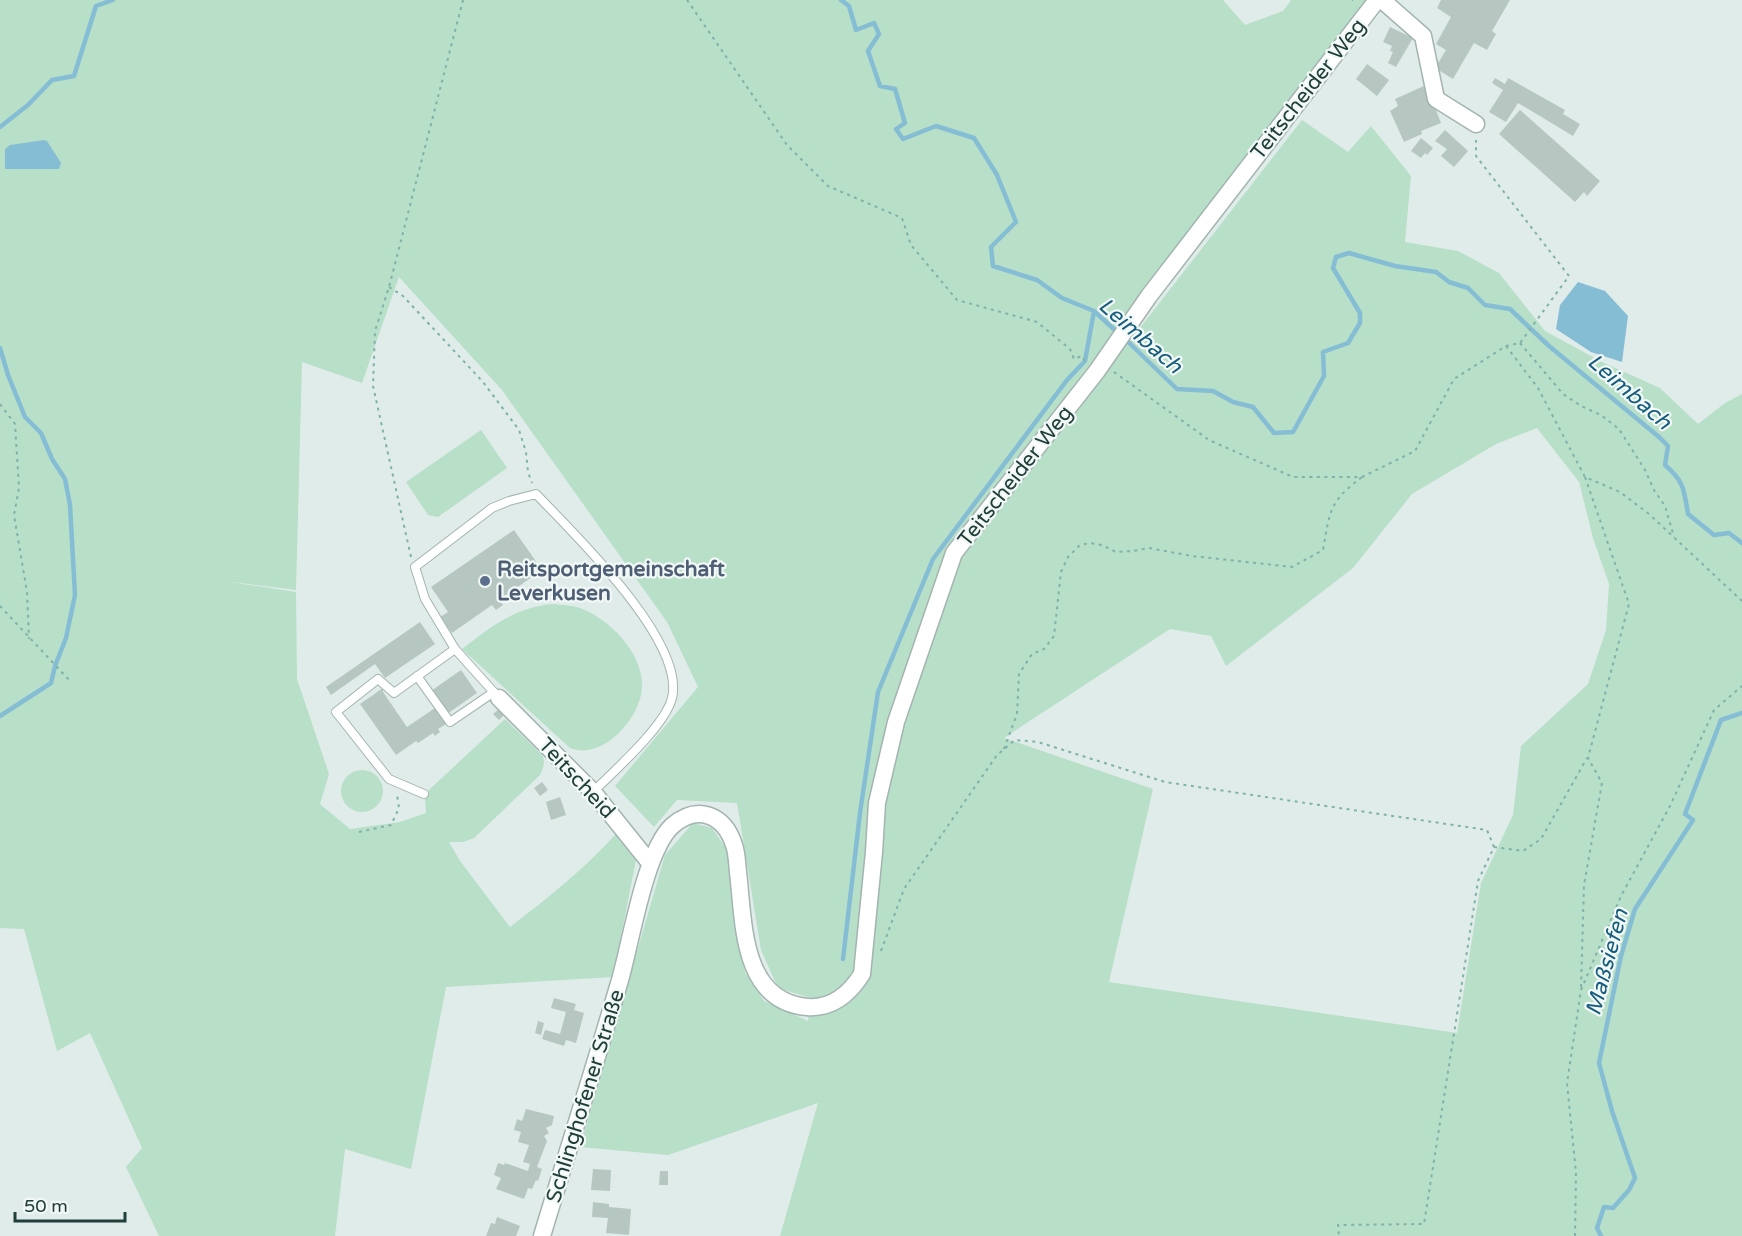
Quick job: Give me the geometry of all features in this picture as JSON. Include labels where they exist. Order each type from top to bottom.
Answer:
[{"type":"street","name":"Teitscheider Weg","points":[[862,974],[877,803],[896,722],[954,553],[1105,359],[1149,296],[1377,0]]},
{"type":"street","points":[[1382,0],[1423,36],[1436,99],[1476,124]]},
{"type":"street","name":"Teitscheid","points":[[496,695],[593,792],[650,862]]},
{"type":"street","name":"Schlinghofener Straße","points":[[542,1236],[627,956],[650,862],[670,828],[687,815],[707,813],[723,824],[734,845],[746,938],[753,968],[766,989],[788,1003],[809,1007],[829,1005],[852,989],[862,974]]},
{"type":"lane","points":[[417,676],[450,722],[496,695],[454,649],[425,599],[415,567],[492,508],[536,494],[594,556],[644,616],[668,661],[673,682],[672,699],[660,722],[593,792]]},
{"type":"lane","points":[[424,794],[389,778],[336,711],[378,679],[394,693],[454,649]]},
{"type":"path","points":[[415,567],[407,543],[373,386],[375,331],[389,287],[463,0]]},
{"type":"path","points":[[687,0],[787,145],[828,186],[902,218],[911,245],[957,300],[1037,322],[1070,349],[1074,359],[1082,356],[1084,361]]},
{"type":"path","points":[[1003,749],[1017,714],[1017,693],[1022,667],[1032,654],[1044,649],[1054,636],[1061,572],[1068,557],[1080,545],[1090,543],[1102,545],[1116,552],[1149,548],[1192,556],[1292,567],[1323,550],[1329,514],[1341,493],[1362,477],[1415,451],[1454,379],[1506,346],[1520,343],[1569,276],[1476,156],[1476,124]]},
{"type":"path","points":[[389,287],[403,296],[483,382],[519,430],[526,452],[528,472],[536,494]]},
{"type":"path","points":[[1520,343],[1563,394],[1601,415],[1618,429],[1665,506],[1674,537]]},
{"type":"path","points":[[1494,846],[1523,851],[1541,839],[1588,758],[1629,604],[1585,477],[1538,388],[1506,346]]},
{"type":"path","points":[[1105,359],[1209,440],[1293,477],[1362,477]]},
{"type":"path","points":[[0,404],[15,424],[20,488],[14,515],[27,592],[29,639]]},
{"type":"path","points":[[1585,477],[1620,492],[1649,514],[1742,601]]},
{"type":"path","points":[[0,606],[71,682]]},
{"type":"path","points":[[1581,990],[1621,896],[1670,806],[1714,710],[1742,686]]},
{"type":"path","points":[[862,974],[877,960],[904,889],[997,755],[1015,740],[1038,742],[1165,782],[1487,830],[1494,846],[1478,881],[1424,1224],[1338,1225],[1339,1236]]},
{"type":"path","points":[[1575,1236],[1576,1173],[1567,1083],[1581,990],[1584,885],[1602,783],[1588,758]]},
{"type":"path","points":[[359,832],[391,825],[399,808],[397,796],[389,778]]},
{"type":"green space","points":[[0,0],[1223,0],[1245,25],[1283,11],[1291,0],[1367,0],[1115,330],[1129,342],[1302,120],[1348,152],[1371,126],[1411,176],[1405,242],[1458,251],[1499,273],[1545,331],[1602,362],[1660,388],[1698,424],[1725,403],[1742,394],[1742,1236],[780,1236],[818,1103],[668,1155],[580,1147],[665,855],[693,823],[712,828],[728,851],[745,972],[764,1001],[808,1021],[811,998],[778,988],[761,950],[737,803],[677,800],[654,827],[615,786],[698,687],[667,622],[502,390],[399,277],[362,383],[302,362],[296,590],[224,581],[296,592],[297,679],[329,774],[320,804],[350,829],[400,822],[426,813],[425,797],[429,790],[505,719],[542,755],[544,763],[540,775],[474,838],[463,842],[449,842],[460,861],[510,927],[565,883],[616,834],[636,860],[613,977],[446,987],[411,1169],[345,1149],[335,1236],[159,1236],[126,1167],[142,1148],[90,1033],[57,1051],[24,929],[0,928]],"holes":[[[1537,428],[1579,482],[1593,538],[1609,584],[1606,630],[1588,684],[1521,746],[1513,815],[1481,883],[1457,1033],[1109,982],[1153,789],[1004,738],[1170,629],[1211,636],[1226,666],[1353,568],[1412,494],[1496,444]]]},
{"type":"green space","points":[[481,430],[507,468],[438,517],[428,515],[406,482]]},
{"type":"green space","points":[[552,604],[580,608],[603,620],[623,639],[641,675],[640,700],[627,724],[606,743],[594,748],[582,750],[570,748],[462,649],[504,619],[526,609]]},
{"type":"green space","points":[[362,770],[370,771],[377,776],[382,783],[382,799],[377,806],[370,811],[362,812],[354,811],[347,806],[342,799],[341,791],[342,783],[347,776],[354,771]]},
{"type":"water","points":[[47,141],[61,163],[59,169],[5,169],[5,149],[10,145]]},
{"type":"water","points":[[1578,282],[1605,291],[1628,316],[1622,362],[1591,352],[1556,329],[1560,305]]},
{"type":"building","points":[[1441,0],[1510,0],[1492,31],[1496,34],[1487,50],[1474,43],[1453,79],[1435,68],[1446,50],[1436,44],[1451,17],[1437,8]]},
{"type":"building","points":[[1390,27],[1413,38],[1396,67],[1388,63],[1393,52],[1390,51],[1392,46],[1383,42]]},
{"type":"building","points":[[1367,64],[1389,80],[1377,96],[1356,79]]},
{"type":"building","points":[[1495,78],[1505,84],[1508,78],[1565,110],[1563,114],[1580,124],[1573,136],[1518,103],[1506,122],[1489,112],[1503,90],[1492,83]]},
{"type":"building","points":[[1426,85],[1441,123],[1421,131],[1422,134],[1404,142],[1390,111],[1398,106],[1395,99]]},
{"type":"building","points":[[1520,110],[1600,181],[1587,196],[1584,192],[1575,202],[1499,134]]},
{"type":"building","points":[[1445,130],[1468,151],[1454,167],[1441,156],[1447,149],[1435,141]]},
{"type":"building","points":[[1421,138],[1433,148],[1421,158],[1411,151]]},
{"type":"building","points":[[514,530],[542,570],[499,600],[503,605],[496,610],[492,605],[452,633],[440,617],[448,612],[431,587]]},
{"type":"building","points":[[420,622],[435,644],[385,678],[375,664],[331,695],[326,687]]},
{"type":"building","points":[[461,670],[477,693],[447,714],[431,691]]},
{"type":"building","points":[[383,688],[383,692],[407,727],[435,708],[446,724],[438,729],[440,732],[435,736],[433,733],[418,743],[416,741],[396,755],[360,704]]},
{"type":"building","points":[[500,708],[505,714],[499,720],[493,714]]},
{"type":"building","points":[[542,782],[548,790],[540,796],[534,788]]},
{"type":"building","points":[[560,797],[566,815],[551,820],[546,802]]},
{"type":"building","points":[[554,998],[576,1004],[574,1010],[584,1013],[576,1043],[566,1040],[564,1046],[542,1039],[545,1030],[560,1034],[566,1012],[551,1008]]},
{"type":"building","points":[[538,1021],[544,1023],[541,1035],[535,1033]]},
{"type":"building","points":[[526,1109],[554,1116],[552,1125],[546,1128],[549,1133],[544,1136],[547,1141],[537,1167],[542,1169],[538,1181],[536,1180],[532,1189],[528,1188],[524,1199],[496,1189],[501,1178],[494,1175],[498,1163],[504,1165],[505,1163],[528,1171],[530,1164],[523,1162],[529,1145],[518,1142],[521,1132],[514,1130],[517,1119],[522,1121]]},
{"type":"building","points":[[593,1169],[611,1170],[610,1191],[591,1190]]},
{"type":"building","points":[[660,1171],[668,1171],[668,1185],[659,1185]]},
{"type":"building","points":[[593,1202],[609,1204],[609,1207],[631,1209],[629,1235],[606,1233],[608,1218],[592,1217]]},
{"type":"building","points":[[497,1217],[520,1226],[516,1236],[486,1236],[491,1223],[495,1224]]},
{"type":"waterway","points":[[0,127],[28,105],[52,80],[74,76],[96,6],[113,0]]},
{"type":"waterway","name":"Leimbach","points":[[841,0],[849,6],[856,30],[874,23],[879,34],[868,51],[880,86],[895,89],[905,123],[896,129],[903,139],[936,126],[974,138],[997,175],[1016,222],[991,247],[993,266],[1037,280],[1062,298],[1094,311],[1118,333]]},
{"type":"waterway","name":"Leimbach","points":[[1124,338],[1177,389],[1213,391],[1233,402],[1253,407],[1274,433],[1293,432],[1324,376],[1323,352],[1348,343],[1360,323],[1360,313],[1333,268],[1336,257],[1349,253],[1395,266],[1436,272],[1449,282],[1468,288],[1485,305],[1510,309],[1549,346],[1659,437],[1668,446],[1665,465],[1680,481],[1688,514],[1714,535],[1729,533],[1742,543]]},
{"type":"waterway","points":[[843,959],[860,813],[878,692],[933,559],[1067,380],[1085,361],[1094,311]]},
{"type":"waterway","points":[[0,348],[25,417],[41,433],[52,459],[65,479],[70,505],[75,595],[66,638],[51,683],[0,716]]},
{"type":"waterway","name":"Maßsiefen","points":[[1601,1236],[1597,1228],[1604,1207],[1613,1208],[1629,1190],[1635,1178],[1612,1111],[1599,1063],[1621,956],[1635,909],[1693,820],[1685,814],[1721,720],[1742,713]]},
{"type":"place","name":"Reitsportgemeinschaft Leverkusen","points":[[485,581]]}]
